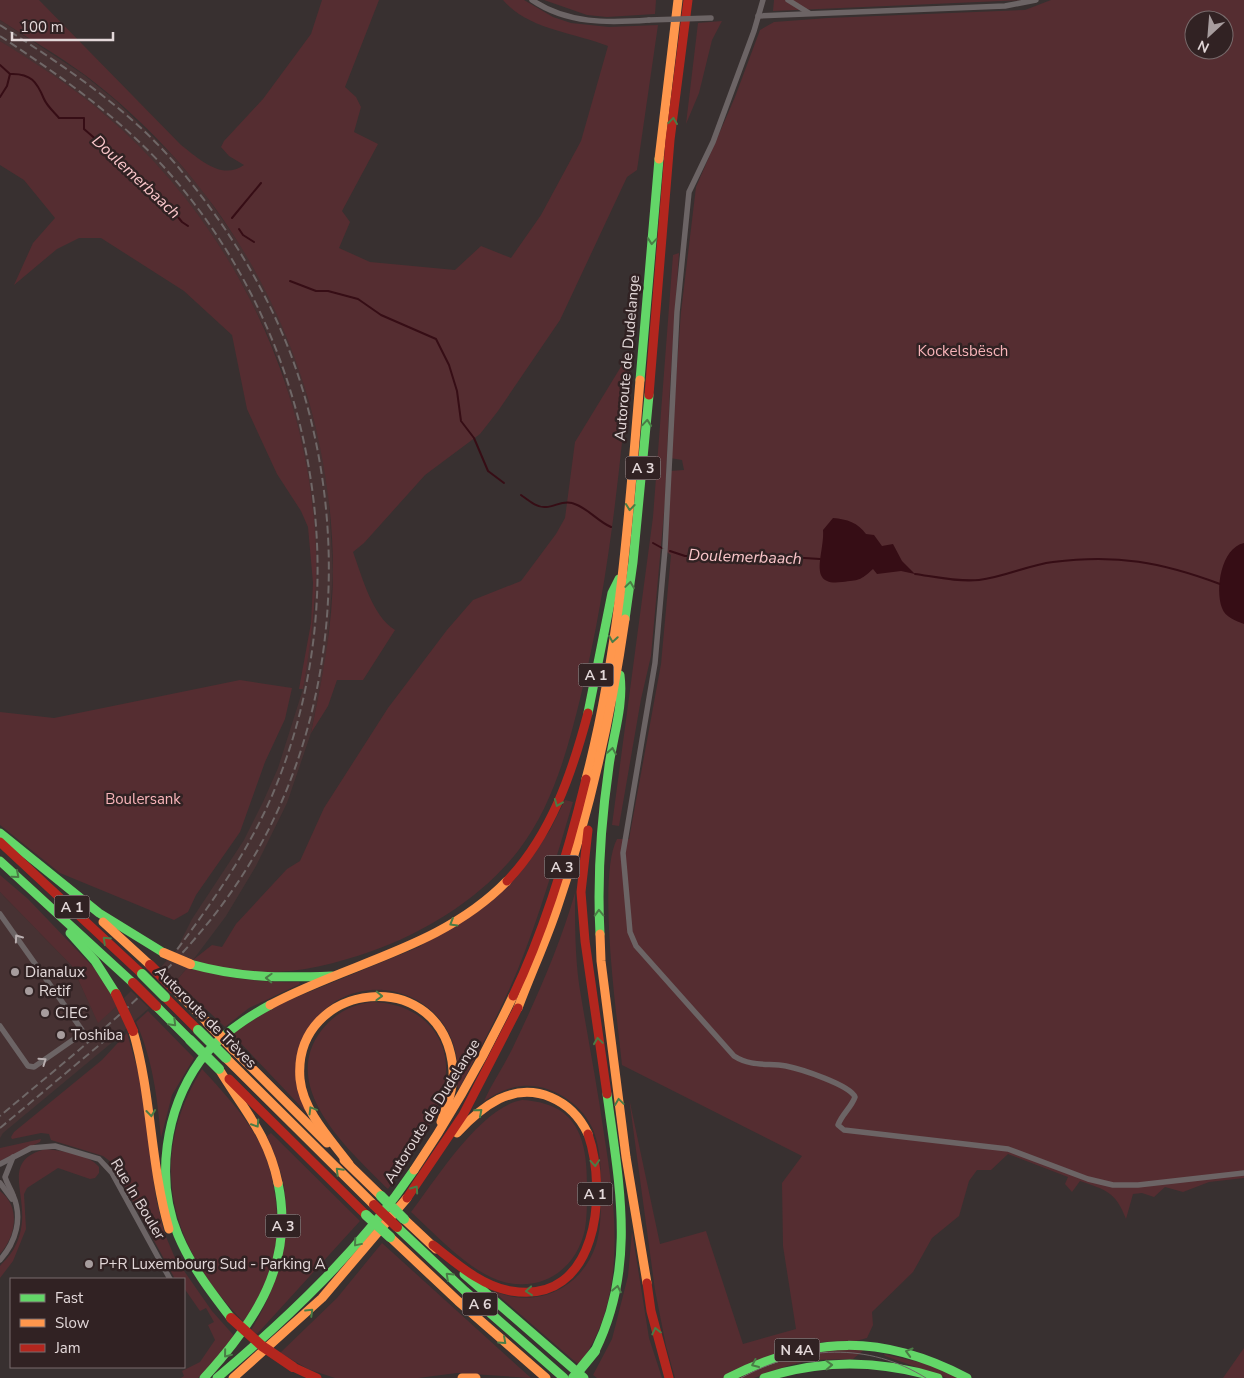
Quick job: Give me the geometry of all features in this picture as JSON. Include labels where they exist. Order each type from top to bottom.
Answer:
[{"type":"main road","name":"Autoroute de Dudelange","points":[[217,1378],[267,1336],[336,1267],[399,1192],[436,1138],[487,1055],[521,983],[553,900],[584,793],[613,642],[635,454],[661,141],[678,0]]},
{"type":"main road","name":"Autoroute de Dudelange","points":[[233,1378],[274,1346],[318,1305],[379,1236],[444,1146],[498,1052],[550,934],[583,826],[603,749],[618,668],[635,547],[668,170],[688,0]]},
{"type":"main road","name":"A 1","points":[[0,833],[58,880],[130,934],[164,953],[190,964],[222,973],[266,978],[336,976],[416,944],[471,912],[512,875],[530,854],[550,822],[568,777],[592,693],[612,593],[622,573]]},
{"type":"main road","name":"A 3","points":[[618,668],[622,690],[609,766],[602,828],[598,896],[601,961],[626,1157],[650,1302],[669,1378]]},
{"type":"main road","name":"A 3","points":[[573,1378],[595,1351],[604,1336],[616,1298],[623,1241],[622,1203],[591,990],[581,892],[584,853],[603,749]]},
{"type":"main road","name":"Autoroute de Trèves","points":[[0,842],[142,974],[387,1217]]},
{"type":"main road","name":"Autoroute de Trèves","points":[[0,861],[133,983],[380,1227]]},
{"type":"main road","name":"A 1","points":[[58,880],[174,989],[432,1245],[487,1282],[500,1288],[527,1292],[546,1288],[561,1282],[575,1269],[586,1252],[592,1234],[595,1172],[593,1148],[582,1122],[559,1101],[530,1092],[502,1096],[487,1105],[469,1120],[444,1146]]},
{"type":"main road","points":[[32,889],[95,961],[116,994],[134,1031],[142,1053],[147,1081],[164,1216],[177,1251],[193,1279],[257,1350],[291,1370],[317,1378]]},
{"type":"main road","points":[[229,1320],[197,1274],[182,1247],[173,1224],[167,1199],[165,1170],[166,1147],[172,1119],[179,1097],[192,1073],[208,1052],[231,1028],[284,996],[336,976]]},
{"type":"main road","name":"A 3","points":[[349,1164],[306,1100],[300,1079],[302,1054],[310,1034],[327,1014],[348,1000],[377,994],[396,997],[414,1004],[429,1015],[440,1028],[447,1042],[453,1070],[448,1101],[436,1138]]},
{"type":"main road","name":"A 3","points":[[204,1378],[240,1337],[261,1306],[278,1265],[284,1218],[280,1186],[274,1162],[260,1130],[230,1089],[220,1069]]},
{"type":"main road","name":"A 6","points":[[387,1217],[465,1291],[564,1378]]},
{"type":"main road","name":"A 6","points":[[380,1227],[465,1307],[546,1378]]},
{"type":"main road","points":[[432,1245],[584,1378]]},
{"type":"main road","name":"N 4A","points":[[728,1378],[756,1364],[789,1352],[845,1344],[880,1346],[906,1351],[939,1362],[967,1378]]},
{"type":"main road","name":"A 3","points":[[240,1378],[274,1346]]},
{"type":"main road","name":"N 4A","points":[[764,1378],[799,1368],[833,1365],[893,1367],[938,1378]]},
{"type":"main road","points":[[291,1370],[299,1378]]},
{"type":"main road","points":[[462,1378],[476,1378]]},
{"type":"street","points":[[532,0],[555,12],[582,20],[606,22],[711,18]]},
{"type":"street","points":[[762,0],[713,142],[689,192],[677,312],[665,549],[655,663],[623,853],[630,932],[636,946],[734,1056],[744,1062],[753,1064],[787,1066],[838,1084],[852,1092],[855,1097],[853,1104],[841,1118],[838,1125],[844,1130],[1008,1149],[1088,1179],[1113,1184],[1138,1185],[1244,1173]]},
{"type":"street","points":[[788,0],[811,14]]},
{"type":"street","points":[[758,16],[1005,6],[1036,0]]},
{"type":"street","points":[[0,914],[82,1030],[80,1035],[34,1067],[28,1066],[0,1026]]},
{"type":"street","name":"Rue In Bouler","points":[[0,1164],[31,1148],[47,1146],[63,1148],[99,1159],[112,1174],[169,1278]]},
{"type":"street","points":[[0,1260],[16,1234],[18,1225],[16,1205],[5,1177],[13,1157]]},
{"type":"street","points":[[0,1183],[16,1205]]},
{"type":"shaded area","points":[[0,20],[84,75],[115,100],[173,156],[200,187],[245,252],[274,305],[298,363],[320,442],[328,484],[333,572],[327,653],[311,733],[287,803],[256,866],[226,916],[193,960],[175,953],[192,919],[244,840],[263,802],[278,768],[303,689],[315,607],[313,507],[302,444],[282,370],[266,331],[242,284],[212,235],[158,167],[104,114],[0,41]]},
{"type":"shaded area","points":[[833,518],[843,519],[856,524],[866,534],[874,535],[882,546],[893,544],[902,561],[915,574],[901,571],[877,574],[873,569],[862,578],[856,580],[831,582],[824,579],[820,566],[823,530]]},
{"type":"shaded area","points":[[1244,543],[1244,624],[1231,618],[1223,611],[1219,591],[1225,561],[1236,546]]},
{"type":"shaded area","points":[[0,892],[72,966],[98,1022],[118,1005],[127,1027],[121,1035],[3,1133],[0,1138]]},
{"type":"shaded area","points":[[168,959],[188,967],[176,981],[161,967]]},
{"type":"shaded area","points":[[131,991],[149,1008],[133,1022],[124,998]]},
{"type":"green space","points":[[0,0],[39,0],[181,145],[203,162],[227,171],[244,165],[229,156],[221,147],[224,141],[263,99],[311,34],[322,0],[379,0],[345,87],[356,97],[361,107],[354,132],[378,144],[342,211],[350,222],[339,248],[370,262],[455,270],[481,246],[511,258],[541,215],[581,141],[608,46],[538,24],[525,18],[503,0],[524,0],[553,17],[571,23],[609,27],[658,25],[637,170],[627,177],[560,320],[498,411],[480,434],[425,475],[364,543],[353,552],[364,584],[374,605],[387,624],[395,630],[363,680],[337,680],[328,706],[311,733],[329,632],[333,570],[328,498],[316,427],[295,359],[267,294],[232,232],[189,175],[140,122],[85,75],[0,20]]},
{"type":"green space","points":[[544,0],[656,0],[655,14],[607,17],[587,15]]},
{"type":"green space","points":[[774,0],[1025,0],[773,11]]},
{"type":"green space","name":"Kockelsbësch","points":[[1051,0],[1244,0],[1244,1178],[1209,1182],[1183,1192],[1165,1187],[1154,1197],[1142,1193],[1133,1194],[1126,1219],[1118,1203],[1109,1193],[1080,1181],[1072,1192],[1065,1184],[1068,1177],[1008,1154],[991,1170],[977,1170],[969,1181],[959,1216],[932,1238],[913,1272],[872,1312],[873,1325],[867,1338],[856,1341],[823,1342],[730,1373],[723,1378],[675,1378],[666,1346],[655,1290],[629,1098],[660,1244],[706,1231],[743,1344],[796,1329],[783,1246],[782,1183],[802,1156],[622,1065],[608,914],[611,858],[617,839],[629,839],[661,664],[671,555],[667,552],[670,471],[684,470],[682,460],[670,458],[681,312],[696,187],[735,97],[760,30],[774,22],[1025,10]]},
{"type":"green space","points":[[722,21],[712,40],[699,93],[686,124],[698,23]]},
{"type":"green space","points":[[0,41],[40,66],[79,94],[104,114],[150,157],[190,204],[226,256],[256,311],[280,368],[298,428],[310,489],[316,551],[316,586],[311,638],[303,689],[299,689],[311,623],[313,583],[308,527],[301,511],[277,474],[247,409],[232,335],[184,291],[101,238],[79,238],[57,249],[14,285],[33,243],[55,218],[24,180],[0,165]]},
{"type":"green space","points":[[679,253],[670,386],[665,502],[651,656],[641,699],[619,826],[612,825],[653,517],[673,255]]},
{"type":"green space","points":[[630,363],[611,532],[590,658],[570,739],[557,778],[540,816],[518,851],[488,883],[452,911],[413,934],[349,959],[327,965],[283,972],[240,971],[193,960],[212,945],[222,947],[236,924],[287,869],[300,861],[324,808],[388,708],[447,630],[473,600],[521,581],[556,534],[565,518],[575,442],[622,365]]},
{"type":"green space","name":"Boulersank","points":[[240,680],[292,688],[285,719],[265,762],[240,832],[196,895],[188,912],[174,920],[60,873],[0,825],[0,712],[54,718]]},
{"type":"green space","points":[[565,800],[573,802],[526,949],[497,1014],[459,1089],[457,1086],[455,1051],[442,1023],[421,1003],[395,992],[367,990],[339,999],[315,1020],[298,1052],[296,1061],[297,1077],[304,1098],[305,1111],[232,1034],[275,1006],[419,947],[516,878],[550,830]]},
{"type":"green space","points":[[0,875],[28,899],[94,968],[118,1005],[98,1023],[72,966],[0,892]]},
{"type":"green space","points":[[575,893],[575,928],[579,984],[608,1163],[614,1223],[612,1283],[595,1339],[579,1365],[492,1290],[508,1296],[524,1298],[554,1292],[568,1284],[589,1261],[598,1239],[601,1212],[600,1162],[594,1132],[583,1113],[575,1105],[566,1098],[544,1088],[522,1086],[512,1088],[484,1101],[511,1050],[540,988],[563,932]]},
{"type":"green space","points":[[188,967],[243,979],[270,982],[299,982],[300,984],[249,1008],[225,1027],[176,981]]},
{"type":"green space","points":[[373,1002],[405,1008],[425,1021],[431,1027],[442,1047],[446,1068],[443,1089],[436,1111],[413,1153],[388,1189],[355,1156],[324,1117],[313,1096],[308,1074],[310,1053],[326,1025],[338,1014],[351,1007]]},
{"type":"green space","points":[[148,1011],[194,1058],[172,1095],[161,1138],[158,1108],[147,1051],[136,1022]]},
{"type":"green space","points":[[127,1033],[140,1078],[156,1198],[164,1232],[175,1258],[212,1311],[236,1338],[198,1378],[181,1378],[184,1376],[182,1371],[200,1362],[215,1340],[208,1325],[214,1322],[206,1308],[200,1311],[185,1289],[185,1278],[174,1278],[111,1162],[103,1156],[51,1140],[49,1134],[41,1133],[12,1139],[11,1137],[14,1132],[102,1060]]},
{"type":"green space","points":[[202,1069],[250,1126],[262,1148],[273,1183],[277,1220],[274,1258],[262,1293],[245,1323],[220,1295],[199,1265],[184,1235],[174,1203],[171,1171],[174,1137],[184,1103]]},
{"type":"green space","points":[[522,1100],[541,1103],[557,1109],[568,1117],[577,1128],[585,1157],[587,1205],[585,1229],[581,1243],[575,1255],[566,1266],[545,1280],[519,1284],[504,1282],[479,1271],[454,1252],[411,1212],[447,1163],[476,1130],[507,1105]]},
{"type":"green space","points":[[271,1133],[360,1221],[257,1334],[251,1330],[269,1297],[281,1261],[286,1224],[283,1180],[267,1136]]},
{"type":"green space","points":[[41,1139],[40,1142],[0,1161],[0,1148]]},
{"type":"green space","points":[[46,1149],[75,1154],[89,1159],[99,1167],[99,1173],[95,1178],[90,1179],[58,1168],[27,1188],[24,1194],[26,1229],[13,1261],[0,1278],[0,1266],[15,1247],[21,1229],[20,1170],[24,1161],[32,1154]]},
{"type":"green space","points":[[0,1191],[11,1205],[14,1222],[10,1239],[0,1254]]},
{"type":"green space","points":[[632,1231],[649,1338],[662,1378],[597,1378],[593,1375],[612,1339],[628,1276]]},
{"type":"green space","points":[[382,1243],[531,1378],[457,1373],[418,1378],[335,1378],[308,1369],[280,1353],[337,1298]]},
{"type":"green space","points":[[840,1348],[864,1350],[853,1359],[812,1360],[790,1365],[754,1378],[736,1378],[786,1359]]},
{"type":"green space","points":[[1244,1348],[1244,1378],[1223,1378]]},
{"type":"green space","points":[[884,1354],[927,1364],[961,1378],[947,1378],[885,1356]]},
{"type":"waterway","name":"Doulemerbaach","points":[[0,65],[10,74],[23,75],[36,83],[47,104],[59,118],[84,118],[84,129],[160,195],[182,222],[188,226]]},
{"type":"waterway","points":[[0,97],[7,86],[10,74]]},
{"type":"waterway","name":"Doulemerbaach","points":[[232,218],[261,183]]},
{"type":"waterway","name":"Doulemerbaach","points":[[239,229],[243,235],[254,242]]},
{"type":"waterway","name":"Doulemerbaach","points":[[290,281],[316,291],[328,291],[358,299],[381,315],[436,339],[449,365],[457,391],[461,421],[474,438],[488,471],[504,483]]},
{"type":"waterway","name":"Doulemerbaach","points":[[521,495],[543,507],[565,502],[572,503],[611,527]]},
{"type":"waterway","name":"Doulemerbaach","points":[[653,543],[662,548]]},
{"type":"waterway","name":"Doulemerbaach","points":[[670,551],[685,556],[760,555],[820,559]]},
{"type":"waterway","points":[[915,574],[955,580],[979,580],[1053,562],[1098,559],[1158,565],[1220,584]]},
{"type":"tram line","points":[[741,1378],[787,1359],[810,1354],[834,1352],[858,1353],[881,1358],[904,1366],[926,1378]]},
{"type":"railway","points":[[0,25],[91,87],[154,141],[173,161],[208,205],[255,277],[291,355],[311,421],[324,490],[329,559],[326,629],[315,698],[296,764],[269,828],[234,888],[210,921],[155,982],[94,1037],[0,1116]]},
{"type":"railway","points":[[0,36],[44,65],[126,129],[163,166],[215,232],[256,304],[287,381],[308,461],[317,542],[315,625],[301,706],[276,786],[256,830],[218,892],[176,951]]},
{"type":"railway","points":[[0,1128],[109,1037]]},
{"type":"traffic: fast","points":[[640,380],[659,159]]},
{"type":"traffic: fast","points":[[625,619],[633,562],[649,395]]},
{"type":"traffic: fast","points":[[588,713],[612,593],[619,579]]},
{"type":"traffic: fast","points":[[600,934],[599,871],[602,829],[609,766],[621,698],[620,675]]},
{"type":"traffic: fast","points":[[0,833],[99,913],[164,953]]},
{"type":"traffic: fast","points":[[0,861],[133,983]]},
{"type":"traffic: fast","points":[[70,933],[95,961],[116,994]]},
{"type":"traffic: fast","points":[[190,964],[226,972],[261,976],[332,976]]},
{"type":"traffic: fast","points":[[142,974],[165,997]]},
{"type":"traffic: fast","points":[[231,1318],[195,1268],[178,1235],[171,1214],[167,1192],[167,1146],[179,1101],[188,1080],[200,1061],[232,1029],[270,1005]]},
{"type":"traffic: fast","points":[[156,1006],[190,1040]]},
{"type":"traffic: fast","points":[[198,1030],[226,1058]]},
{"type":"traffic: fast","points":[[190,1040],[219,1069]]},
{"type":"traffic: fast","points":[[595,1351],[608,1319],[616,1288],[620,1256],[620,1192],[607,1094]]},
{"type":"traffic: fast","points":[[217,1378],[271,1331],[323,1281],[371,1228],[414,1170]]},
{"type":"traffic: fast","points":[[204,1378],[240,1335],[267,1289],[276,1265],[281,1239],[282,1212],[278,1183]]},
{"type":"traffic: fast","points":[[381,1196],[404,1219]]},
{"type":"traffic: fast","points":[[366,1215],[390,1237]]},
{"type":"traffic: fast","points":[[397,1227],[465,1291],[564,1378]]},
{"type":"traffic: fast","points":[[464,1274],[584,1378]]},
{"type":"traffic: fast","points":[[728,1378],[759,1364],[789,1354],[848,1345],[877,1347],[906,1353],[967,1378]]},
{"type":"traffic: fast","points":[[573,1378],[595,1351]]},
{"type":"traffic: fast","points":[[764,1378],[807,1367],[851,1364],[895,1368],[938,1378]]},
{"type":"traffic: slow","points":[[659,159],[678,0]]},
{"type":"traffic: slow","points":[[586,779],[607,681],[622,581],[640,380]]},
{"type":"traffic: slow","points":[[518,1008],[554,918],[590,799],[606,728],[625,619]]},
{"type":"traffic: slow","points":[[270,1005],[300,990],[394,952],[454,923],[481,904],[507,881]]},
{"type":"traffic: slow","points":[[103,922],[150,965]]},
{"type":"traffic: slow","points":[[600,934],[601,961],[626,1157],[647,1283]]},
{"type":"traffic: slow","points":[[164,953],[190,964]]},
{"type":"traffic: slow","points":[[174,989],[207,1022]]},
{"type":"traffic: slow","points":[[414,1170],[467,1085],[513,996]]},
{"type":"traffic: slow","points":[[349,1164],[312,1114],[302,1091],[300,1079],[304,1046],[319,1021],[343,1004],[370,997],[399,999],[425,1012],[444,1035],[453,1070],[451,1090],[441,1122]]},
{"type":"traffic: slow","points":[[207,1022],[234,1050]]},
{"type":"traffic: slow","points":[[133,1031],[144,1080],[158,1180],[169,1229]]},
{"type":"traffic: slow","points":[[234,1050],[327,1143]]},
{"type":"traffic: slow","points":[[226,1058],[374,1205]]},
{"type":"traffic: slow","points":[[219,1069],[261,1136],[274,1166],[278,1183]]},
{"type":"traffic: slow","points":[[457,1133],[476,1114],[493,1102],[513,1094],[526,1093],[551,1097],[562,1104],[581,1122],[588,1134]]},
{"type":"traffic: slow","points":[[344,1160],[381,1196]]},
{"type":"traffic: slow","points":[[233,1378],[322,1298],[407,1198]]},
{"type":"traffic: slow","points":[[404,1219],[436,1249]]},
{"type":"traffic: slow","points":[[390,1237],[458,1301],[546,1378]]},
{"type":"traffic: slow","points":[[462,1378],[476,1378]]},
{"type":"traffic: jam","points":[[649,395],[670,140],[688,0]]},
{"type":"traffic: jam","points":[[507,881],[536,844],[548,823],[567,780],[588,713]]},
{"type":"traffic: jam","points":[[513,996],[546,917],[572,834],[586,779]]},
{"type":"traffic: jam","points":[[588,830],[581,892],[585,941],[607,1094]]},
{"type":"traffic: jam","points":[[0,842],[142,974]]},
{"type":"traffic: jam","points":[[150,965],[174,989]]},
{"type":"traffic: jam","points":[[133,983],[156,1006]]},
{"type":"traffic: jam","points":[[116,994],[133,1031]]},
{"type":"traffic: jam","points":[[165,997],[198,1030]]},
{"type":"traffic: jam","points":[[407,1198],[463,1115],[518,1008]]},
{"type":"traffic: jam","points":[[229,1079],[366,1215]]},
{"type":"traffic: jam","points":[[433,1245],[469,1273],[500,1288],[511,1291],[540,1291],[563,1281],[579,1263],[590,1240],[595,1213],[597,1185],[594,1158],[588,1134]]},
{"type":"traffic: jam","points":[[374,1205],[397,1227]]},
{"type":"traffic: jam","points":[[647,1283],[651,1311],[669,1378]]},
{"type":"traffic: jam","points":[[231,1318],[262,1346],[293,1367]]},
{"type":"traffic: jam","points":[[293,1367],[317,1378]]},
{"type":"place","name":"Dianalux","points":[[15,972]]},
{"type":"place","name":"Retif","points":[[29,991]]},
{"type":"place","name":"CIEC","points":[[45,1013]]},
{"type":"place","name":"Toshiba","points":[[61,1035]]},
{"type":"place","name":"P+R Luxembourg Sud - Parking A","points":[[89,1264]]}]
